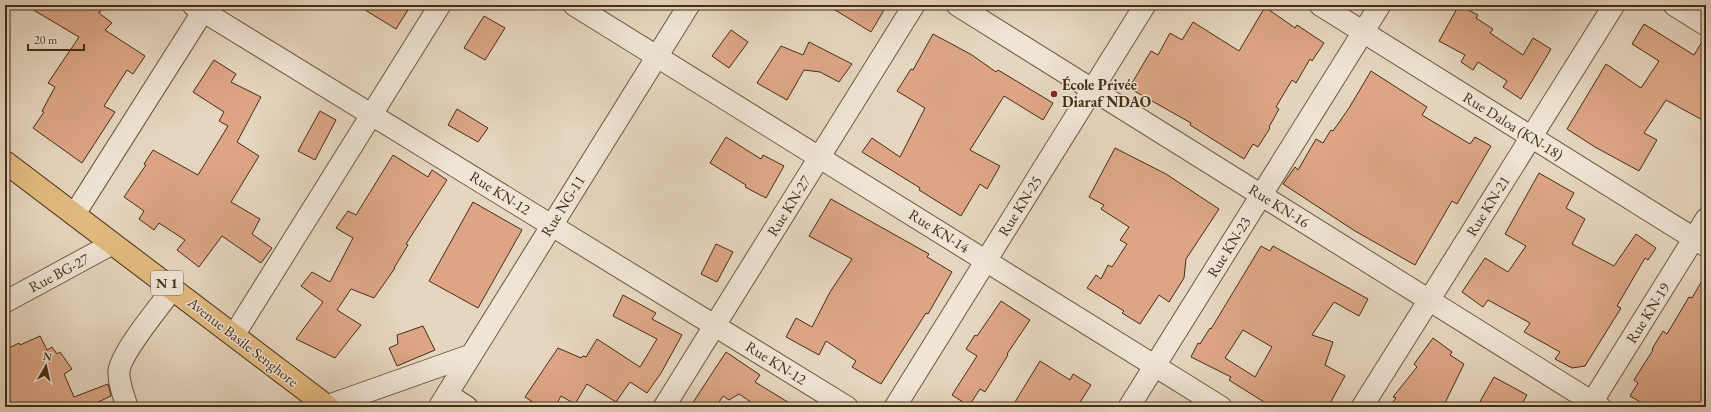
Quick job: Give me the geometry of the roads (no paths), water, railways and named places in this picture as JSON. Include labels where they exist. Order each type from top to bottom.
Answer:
[{"type":"highway","name":"Avenue Basile Senghore","points":[[5,162],[112,244],[173,288],[322,405]]},
{"type":"street","points":[[234,335],[440,5]]},
{"type":"street","name":"Rue KN-14","points":[[574,5],[657,55],[1221,407]]},
{"type":"street","name":"Rue NG-11","points":[[443,401],[689,5]]},
{"type":"street","name":"Rue KN-27","points":[[664,407],[914,5]]},
{"type":"street","name":"Rue KN-16","points":[[958,5],[1594,405]]},
{"type":"street","name":"Rue KN-25","points":[[895,407],[1145,5]]},
{"type":"street","name":"Rue Daloa (KN-18)","points":[[1320,5],[1700,243]]},
{"type":"street","name":"Rue KN-23","points":[[1129,407],[1380,5]]},
{"type":"street","name":"Rue KN-21","points":[[1362,407],[1614,5]]},
{"type":"street","points":[[1674,5],[1706,25]]},
{"type":"street","points":[[74,215],[201,7]]},
{"type":"street","name":"Rue KN-12","points":[[201,7],[372,115],[847,407]]},
{"type":"street","name":"Rue KN-19","points":[[1594,405],[1700,243],[1706,220]]},
{"type":"street","name":"Rue BG-27","points":[[5,302],[112,244]]},
{"type":"street","points":[[127,407],[119,383],[119,370],[123,357],[173,288]]},
{"type":"street","points":[[322,405],[471,355]]},
{"type":"street","points":[[443,401],[467,407]]},
{"type":"place","name":"École Privée Diaraf NDAO","points":[[1054,94]]}]
